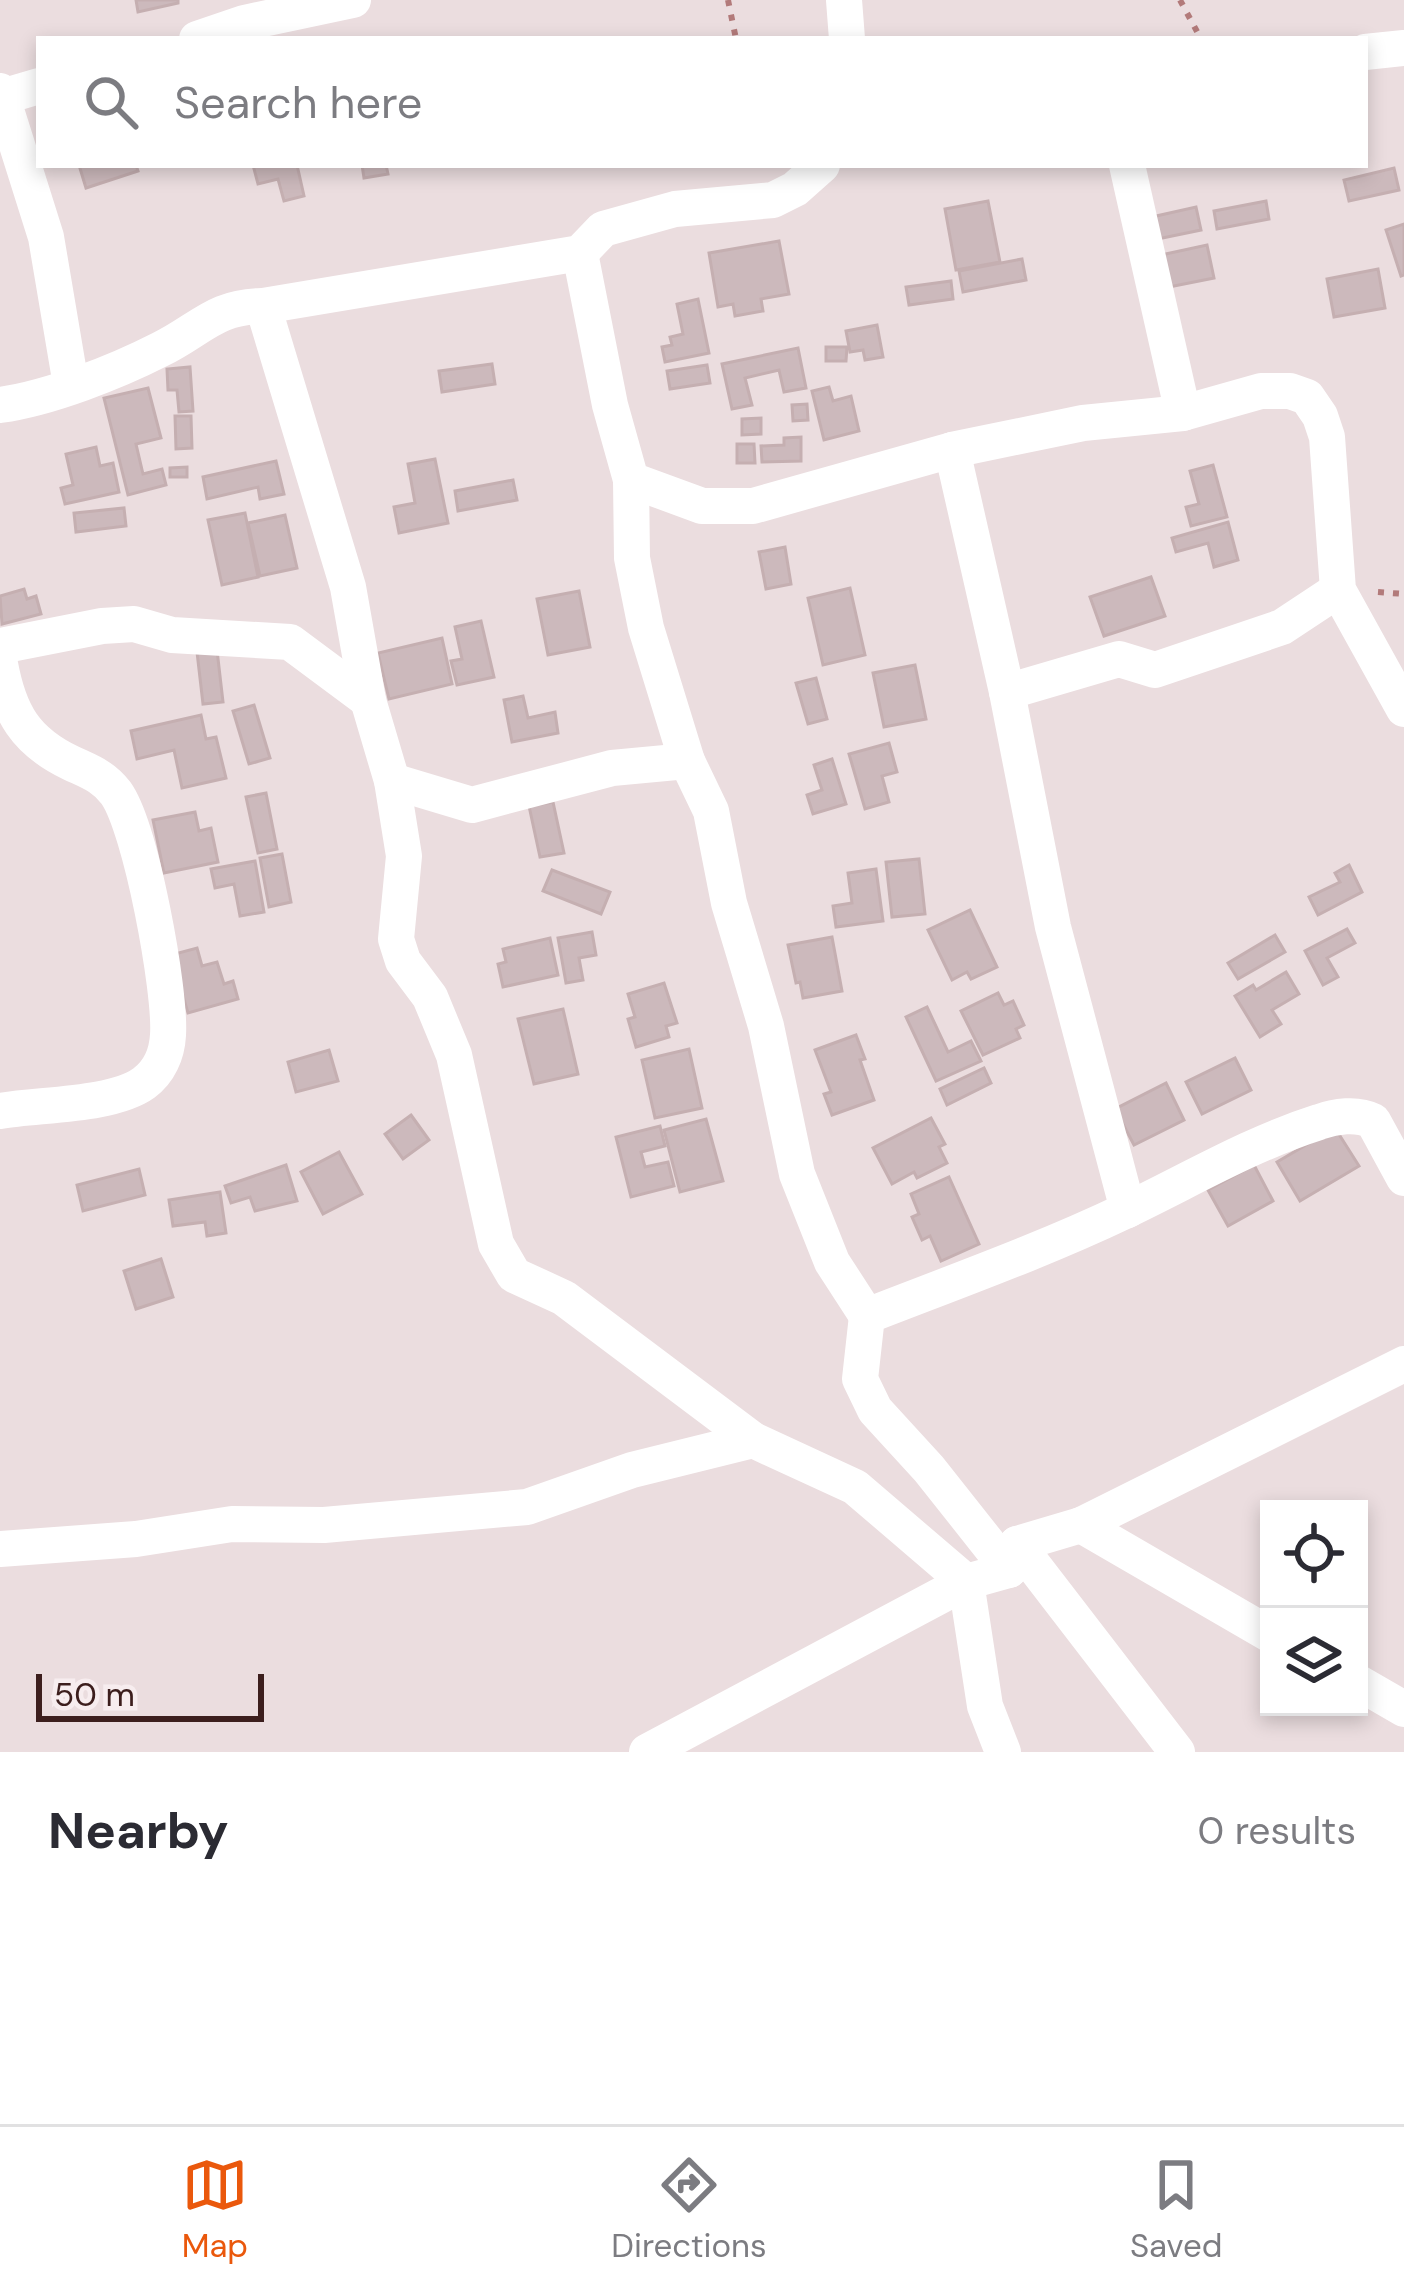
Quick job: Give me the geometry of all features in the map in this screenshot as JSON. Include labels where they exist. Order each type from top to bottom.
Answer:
[{"type":"street","points":[[205,36],[353,0]]},
{"type":"street","points":[[844,0],[847,36]]},
{"type":"street","points":[[36,87],[1,94],[46,237],[70,385]]},
{"type":"street","points":[[0,405],[27,401],[163,349],[214,314],[580,254],[603,229],[675,209],[773,200],[795,189],[819,168]]},
{"type":"street","points":[[1128,168],[1184,413]]},
{"type":"street","points":[[580,254],[610,405],[631,480],[632,558],[646,628],[688,761],[711,811],[729,903],[766,1026],[797,1174],[832,1262],[867,1316],[860,1379],[875,1410],[1013,1557],[1177,1752]]},
{"type":"street","points":[[263,306],[348,587],[368,700],[392,782],[404,856],[396,939],[404,961],[430,997],[454,1055],[496,1244],[514,1275],[564,1298],[753,1439],[855,1487],[966,1582],[985,1706],[1004,1752]]},
{"type":"street","points":[[631,480],[702,506],[752,506],[952,451],[1083,423],[1184,413],[1261,391],[1299,393],[1313,404],[1327,437],[1338,590],[1404,709]]},
{"type":"street","points":[[952,451],[1007,692],[1053,927],[1127,1210]]},
{"type":"street","points":[[1007,692],[1119,659],[1156,670],[1282,627],[1338,590]]},
{"type":"street","points":[[0,646],[134,624],[172,635],[290,642],[368,700]]},
{"type":"street","points":[[0,664],[4,689],[20,724],[36,741],[98,774],[118,796],[138,847],[154,921],[168,1036],[162,1063],[143,1084],[108,1097],[0,1111]]},
{"type":"street","points":[[392,782],[472,805],[612,768],[688,761]]},
{"type":"street","points":[[867,1316],[1021,1257],[1127,1210],[1233,1155],[1324,1120],[1364,1117],[1379,1128],[1404,1178]]},
{"type":"street","points":[[647,1752],[1013,1557],[1404,1364]]},
{"type":"street","points":[[0,1550],[136,1539],[232,1524],[324,1525],[527,1507],[632,1470],[753,1439]]},
{"type":"street","points":[[1081,1525],[1260,1629]]},
{"type":"street","points":[[1368,1688],[1404,1709]]},
{"type":"path","points":[[728,0],[735,36]]},
{"type":"path","points":[[1180,0],[1199,36]]},
{"type":"building","points":[[136,0],[178,0],[178,3],[138,12]]},
{"type":"building","points":[[80,168],[137,168],[138,171],[86,188]]},
{"type":"building","points":[[254,168],[298,168],[304,196],[284,201],[278,179],[258,184]]},
{"type":"building","points":[[362,168],[387,168],[388,174],[364,178]]},
{"type":"building","points":[[1394,168],[1399,190],[1349,201],[1344,180]]},
{"type":"building","points":[[988,201],[1000,262],[956,270],[945,209]]},
{"type":"building","points":[[1266,201],[1269,219],[1217,229],[1214,211]]},
{"type":"building","points":[[1196,207],[1201,230],[1148,241],[1143,219]]},
{"type":"building","points":[[1404,224],[1404,275],[1401,276],[1386,230]]},
{"type":"building","points":[[779,241],[789,294],[761,299],[763,311],[735,316],[733,304],[718,307],[709,253]]},
{"type":"building","points":[[1207,245],[1214,278],[1159,289],[1152,257]]},
{"type":"building","points":[[1022,259],[1026,280],[963,292],[959,271]]},
{"type":"building","points":[[1378,269],[1385,308],[1334,317],[1327,279]]},
{"type":"building","points":[[951,281],[953,299],[909,305],[906,287]]},
{"type":"building","points":[[698,299],[709,353],[665,362],[662,347],[672,345],[670,337],[683,334],[677,304]]},
{"type":"building","points":[[877,325],[883,357],[865,360],[863,350],[850,352],[846,331]]},
{"type":"building","points":[[826,347],[847,347],[846,361],[826,361]]},
{"type":"building","points":[[798,348],[806,388],[784,392],[779,370],[745,378],[752,405],[732,409],[722,364]]},
{"type":"building","points":[[492,364],[495,384],[442,392],[439,371]]},
{"type":"building","points":[[707,365],[710,383],[670,389],[667,371]]},
{"type":"building","points":[[190,367],[193,411],[179,412],[177,390],[168,390],[167,369]]},
{"type":"building","points":[[829,387],[833,401],[851,396],[859,431],[824,440],[812,391]]},
{"type":"building","points":[[148,388],[161,438],[136,444],[143,474],[162,469],[166,485],[128,495],[104,398]]},
{"type":"building","points":[[807,404],[808,420],[793,421],[792,405]]},
{"type":"building","points":[[175,416],[191,416],[192,448],[176,449]]},
{"type":"building","points":[[761,418],[761,434],[742,435],[742,419]]},
{"type":"building","points":[[801,437],[801,461],[762,462],[761,446],[784,445],[784,438]]},
{"type":"building","points":[[737,444],[754,444],[755,463],[737,463]]},
{"type":"building","points":[[96,447],[100,466],[113,463],[119,492],[65,504],[61,488],[73,485],[66,454]]},
{"type":"building","points":[[435,459],[448,523],[399,533],[394,507],[415,503],[408,464]]},
{"type":"building","points":[[276,461],[284,494],[260,499],[258,487],[207,499],[203,477]]},
{"type":"building","points":[[1213,465],[1227,517],[1191,526],[1186,507],[1199,504],[1190,471]]},
{"type":"building","points":[[187,467],[187,477],[170,477],[170,468]]},
{"type":"building","points":[[513,480],[517,500],[458,511],[455,491]]},
{"type":"building","points":[[124,508],[126,526],[76,532],[74,513]]},
{"type":"building","points":[[245,513],[258,577],[222,585],[208,520]]},
{"type":"building","points":[[285,515],[297,568],[260,576],[248,523]]},
{"type":"building","points":[[1228,522],[1238,560],[1214,567],[1208,543],[1176,552],[1172,538]]},
{"type":"building","points":[[785,547],[791,584],[766,589],[759,552]]},
{"type":"building","points":[[1151,577],[1165,616],[1104,636],[1090,597]]},
{"type":"building","points":[[850,588],[865,655],[823,665],[808,598]]},
{"type":"building","points":[[24,589],[27,599],[36,596],[41,614],[2,624],[0,596]]},
{"type":"building","points":[[579,591],[590,647],[548,655],[537,599]]},
{"type":"building","points":[[481,621],[494,677],[457,685],[451,661],[462,659],[455,627]]},
{"type":"building","points":[[442,638],[452,684],[389,699],[378,653]]},
{"type":"building","points":[[217,650],[223,702],[203,704],[197,652]]},
{"type":"building","points":[[915,665],[926,719],[884,727],[873,673]]},
{"type":"building","points":[[816,678],[827,719],[808,724],[796,683]]},
{"type":"building","points":[[523,696],[528,718],[555,712],[558,733],[512,742],[504,700]]},
{"type":"building","points":[[254,705],[270,758],[249,764],[233,711]]},
{"type":"building","points":[[201,715],[206,739],[216,737],[226,778],[182,788],[174,750],[137,759],[131,731]]},
{"type":"building","points":[[889,743],[897,772],[882,776],[889,802],[865,809],[849,754]]},
{"type":"building","points":[[832,759],[846,804],[813,814],[807,795],[822,790],[814,765]]},
{"type":"building","points":[[266,793],[277,849],[258,853],[246,797]]},
{"type":"building","points":[[553,802],[564,853],[540,857],[529,806]]},
{"type":"building","points":[[195,812],[199,831],[211,828],[218,862],[164,873],[153,820]]},
{"type":"building","points":[[282,854],[291,902],[269,907],[260,858]]},
{"type":"building","points":[[919,859],[925,914],[892,917],[886,862]]},
{"type":"building","points":[[255,861],[264,912],[240,916],[234,884],[215,888],[211,869]]},
{"type":"building","points":[[1349,865],[1362,892],[1318,915],[1309,897],[1340,882],[1335,873]]},
{"type":"building","points":[[876,869],[883,921],[836,927],[833,906],[852,903],[848,873]]},
{"type":"building","points":[[552,870],[610,892],[601,914],[543,891]]},
{"type":"building","points":[[970,910],[997,967],[971,979],[967,972],[952,980],[928,930]]},
{"type":"building","points":[[1347,929],[1355,943],[1327,958],[1338,977],[1323,985],[1305,951]]},
{"type":"building","points":[[592,932],[596,955],[579,958],[583,980],[566,983],[558,938]]},
{"type":"building","points":[[1275,935],[1285,952],[1238,979],[1228,963]]},
{"type":"building","points":[[832,937],[842,991],[803,998],[788,945]]},
{"type":"building","points":[[550,938],[558,975],[503,987],[498,964],[506,962],[503,949]]},
{"type":"building","points":[[197,948],[202,966],[217,962],[224,984],[233,981],[238,999],[188,1013],[171,955]]},
{"type":"building","points":[[1286,972],[1299,994],[1272,1010],[1281,1024],[1260,1037],[1235,996]]},
{"type":"building","points":[[664,983],[677,1023],[666,1026],[669,1037],[636,1047],[628,1019],[635,1017],[628,994]]},
{"type":"building","points":[[998,993],[1004,1005],[1013,1001],[1024,1025],[1016,1029],[1020,1038],[983,1055],[961,1011]]},
{"type":"building","points":[[927,1007],[948,1052],[971,1041],[981,1061],[936,1081],[906,1017]]},
{"type":"building","points":[[563,1009],[578,1074],[534,1084],[518,1019]]},
{"type":"building","points":[[856,1035],[874,1100],[832,1115],[824,1094],[831,1092],[815,1050]]},
{"type":"building","points":[[689,1049],[702,1108],[655,1118],[642,1060]]},
{"type":"building","points":[[329,1050],[338,1081],[296,1092],[288,1062]]},
{"type":"building","points":[[1235,1058],[1251,1090],[1202,1114],[1186,1082]]},
{"type":"building","points":[[984,1068],[991,1083],[947,1105],[940,1089]]},
{"type":"building","points":[[1166,1083],[1184,1120],[1134,1145],[1115,1109]]},
{"type":"building","points":[[411,1115],[429,1140],[403,1159],[385,1134]]},
{"type":"building","points":[[931,1118],[945,1144],[939,1147],[947,1163],[892,1184],[873,1148]]},
{"type":"building","points":[[706,1119],[723,1181],[680,1192],[664,1130]]},
{"type":"building","points":[[660,1126],[665,1146],[641,1152],[645,1167],[668,1162],[674,1186],[631,1197],[616,1137]]},
{"type":"building","points":[[1335,1128],[1359,1166],[1300,1201],[1277,1162]]},
{"type":"building","points":[[339,1152],[362,1194],[323,1214],[301,1172]]},
{"type":"building","points":[[286,1165],[297,1201],[255,1211],[250,1197],[231,1203],[225,1186]]},
{"type":"building","points":[[1254,1165],[1273,1201],[1228,1226],[1208,1190]]},
{"type":"building","points":[[139,1169],[145,1195],[83,1211],[77,1185]]},
{"type":"building","points":[[949,1177],[979,1244],[941,1261],[930,1236],[922,1240],[912,1217],[919,1214],[911,1194]]},
{"type":"building","points":[[220,1192],[226,1233],[207,1236],[205,1222],[173,1226],[169,1200]]},
{"type":"building","points":[[161,1259],[173,1297],[136,1309],[124,1271]]}]
